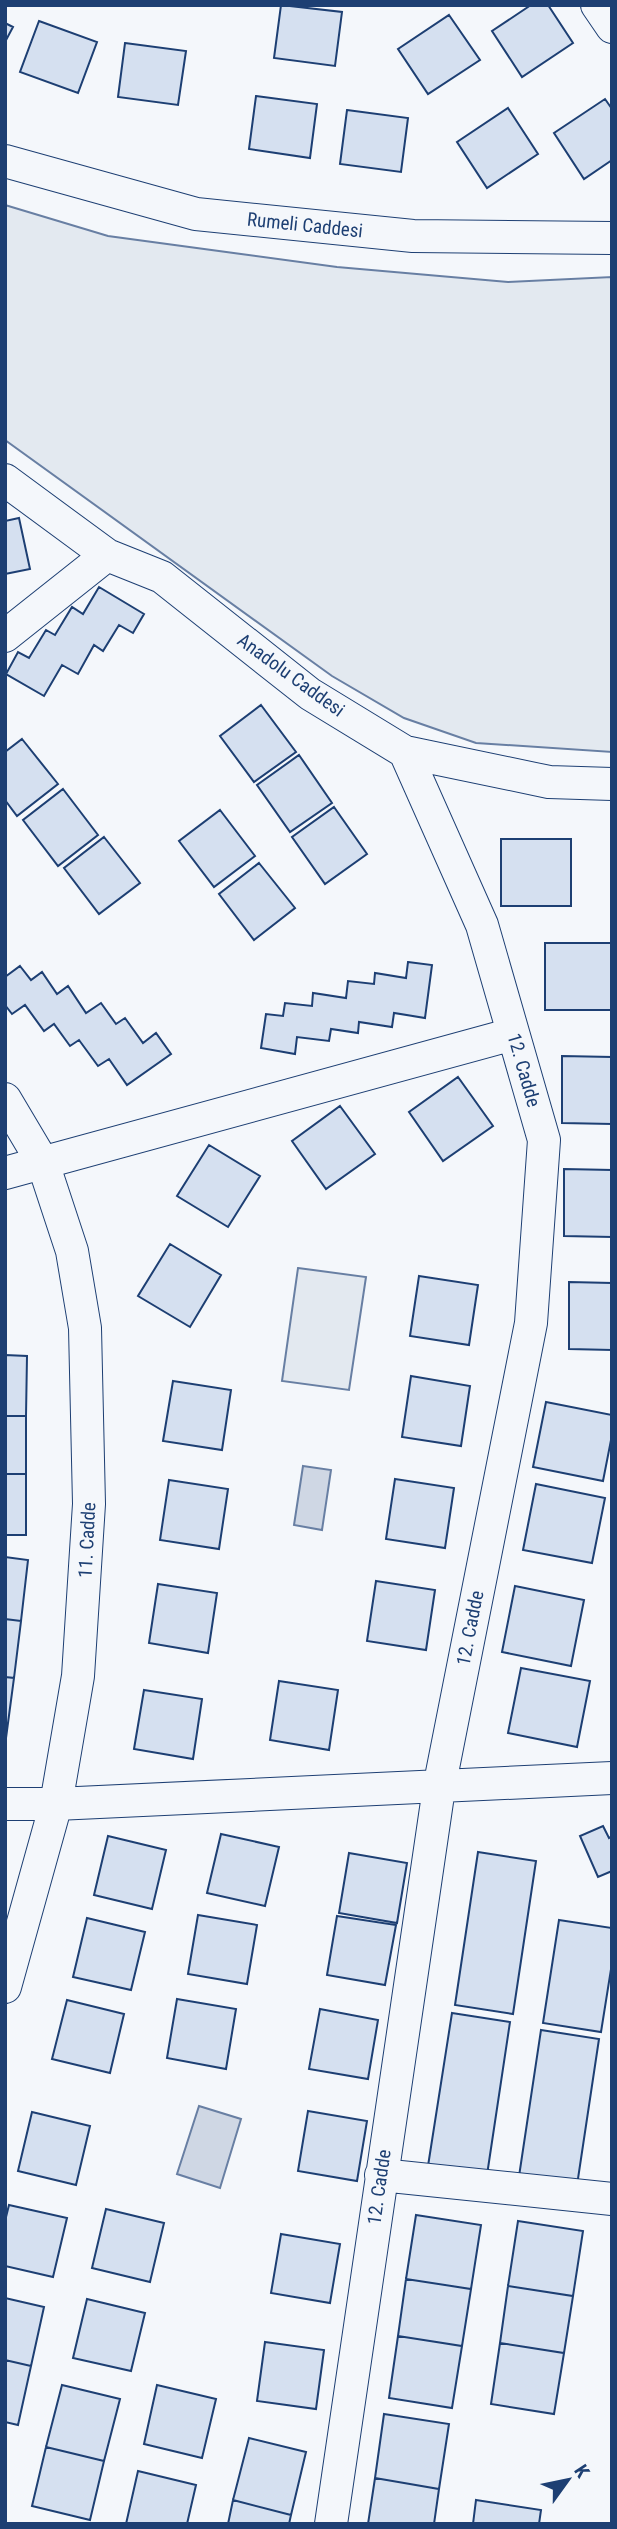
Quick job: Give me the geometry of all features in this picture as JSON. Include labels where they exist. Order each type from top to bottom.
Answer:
[{"type":"street","points":[[597,5],[612,27]]},
{"type":"street","name":"Rumeli Caddesi","points":[[5,161],[196,214],[413,236],[612,238]]},
{"type":"street","name":"Anadolu Caddesi","points":[[5,480],[107,555],[163,577],[310,694],[405,752],[549,782],[612,784]]},
{"type":"street","points":[[5,636],[107,555]]},
{"type":"street","name":"12. Cadde","points":[[331,2524],[439,1788],[531,1323],[544,1140],[482,925],[405,752]]},
{"type":"street","points":[[5,1173],[513,1034]]},
{"type":"street","name":"11. Cadde","points":[[5,1099],[43,1163],[72,1251],[85,1328],[89,1416],[89,1504],[78,1676],[57,1804],[5,1987]]},
{"type":"street","points":[[5,1804],[439,1788],[612,1778]]},
{"type":"street","points":[[381,2175],[612,2199]]},
{"type":"shaded area","points":[[5,205],[108,236],[337,267],[508,282],[612,277],[612,752],[476,743],[404,718],[332,676],[5,440]]},
{"type":"shaded area","points":[[298,1268],[366,1277],[349,1390],[282,1381]]},
{"type":"shaded area","points":[[303,1466],[331,1470],[322,1530],[294,1525]]},
{"type":"shaded area","points":[[199,2106],[241,2119],[220,2188],[177,2174]]},
{"type":"building","points":[[281,5],[342,12],[335,66],[274,58]]},
{"type":"building","points":[[531,5],[548,5],[573,43],[522,77],[492,31]]},
{"type":"building","points":[[449,15],[480,60],[428,94],[398,49]]},
{"type":"building","points":[[39,21],[97,42],[78,93],[20,72]]},
{"type":"building","points":[[5,23],[13,27],[5,42]]},
{"type":"building","points":[[125,43],[186,51],[178,105],[118,97]]},
{"type":"building","points":[[256,96],[317,104],[310,158],[249,149]]},
{"type":"building","points":[[605,99],[612,109],[612,160],[584,179],[554,133]]},
{"type":"building","points":[[508,108],[538,154],[487,188],[457,142]]},
{"type":"building","points":[[347,110],[408,118],[401,172],[340,164]]},
{"type":"building","points":[[19,518],[30,569],[5,574],[5,521]]},
{"type":"building","points":[[99,587],[144,614],[133,633],[119,625],[103,651],[94,645],[78,674],[62,665],[44,696],[6,674],[18,652],[29,658],[46,630],[55,635],[72,607],[83,614]]},
{"type":"building","points":[[261,705],[296,752],[254,782],[220,736]]},
{"type":"building","points":[[22,739],[58,784],[17,816],[5,800],[5,752]]},
{"type":"building","points":[[299,755],[332,803],[290,832],[257,785]]},
{"type":"building","points":[[63,789],[98,835],[58,866],[23,820]]},
{"type":"building","points":[[334,807],[367,854],[325,884],[292,837]]},
{"type":"building","points":[[220,810],[255,856],[214,887],[179,841]]},
{"type":"building","points":[[104,837],[140,883],[99,914],[64,868]]},
{"type":"building","points":[[501,839],[571,839],[571,906],[501,906]]},
{"type":"building","points":[[259,863],[295,908],[254,940],[219,894]]},
{"type":"building","points":[[545,943],[612,943],[612,1010],[545,1010]]},
{"type":"building","points":[[408,962],[432,965],[425,1018],[394,1013],[392,1027],[359,1022],[358,1033],[331,1029],[329,1041],[297,1037],[295,1054],[261,1048],[266,1014],[283,1016],[285,1003],[312,1006],[313,993],[346,998],[348,981],[374,984],[375,973],[406,978]]},
{"type":"building","points":[[20,966],[31,980],[42,972],[57,994],[68,986],[86,1013],[101,1003],[116,1024],[125,1018],[143,1043],[156,1033],[171,1054],[127,1085],[109,1059],[98,1066],[79,1040],[70,1046],[54,1024],[44,1031],[25,1005],[12,1014],[5,1005],[5,977]]},
{"type":"building","points":[[562,1056],[612,1057],[612,1124],[562,1123]]},
{"type":"building","points":[[458,1077],[493,1126],[443,1161],[409,1112]]},
{"type":"building","points":[[340,1106],[375,1154],[326,1189],[292,1141]]},
{"type":"building","points":[[209,1145],[260,1176],[228,1227],[177,1196]]},
{"type":"building","points":[[564,1169],[612,1170],[612,1237],[564,1236]]},
{"type":"building","points":[[170,1244],[221,1275],[190,1327],[138,1296]]},
{"type":"building","points":[[419,1276],[478,1285],[469,1345],[410,1336]]},
{"type":"building","points":[[569,1282],[612,1283],[612,1350],[569,1349]]},
{"type":"building","points":[[5,1355],[27,1356],[26,1416],[5,1416]]},
{"type":"building","points":[[411,1376],[470,1386],[461,1446],[402,1437]]},
{"type":"building","points":[[173,1381],[231,1390],[222,1450],[163,1441]]},
{"type":"building","points":[[546,1402],[612,1415],[612,1435],[603,1481],[533,1467]]},
{"type":"building","points":[[5,1416],[26,1416],[26,1474],[5,1474]]},
{"type":"building","points":[[5,1474],[26,1474],[26,1535],[5,1535]]},
{"type":"building","points":[[395,1479],[454,1488],[445,1548],[386,1539]]},
{"type":"building","points":[[169,1480],[228,1489],[219,1549],[160,1540]]},
{"type":"building","points":[[536,1484],[605,1498],[592,1563],[523,1550]]},
{"type":"building","points":[[5,1557],[28,1560],[21,1621],[5,1619]]},
{"type":"building","points":[[376,1581],[435,1590],[426,1650],[367,1641]]},
{"type":"building","points":[[158,1584],[217,1593],[208,1653],[149,1643]]},
{"type":"building","points":[[515,1586],[584,1600],[571,1666],[502,1652]]},
{"type":"building","points":[[5,1619],[21,1621],[14,1678],[5,1677]]},
{"type":"building","points":[[521,1668],[590,1681],[577,1747],[508,1733]]},
{"type":"building","points":[[5,1677],[14,1678],[6,1738],[5,1738]]},
{"type":"building","points":[[279,1681],[338,1690],[329,1750],[270,1740]]},
{"type":"building","points":[[144,1690],[202,1699],[193,1759],[134,1749]]},
{"type":"building","points":[[603,1826],[609,1838],[612,1836],[612,1871],[598,1877],[580,1836]]},
{"type":"building","points":[[221,1834],[279,1847],[265,1906],[207,1893]]},
{"type":"building","points":[[108,1836],[166,1850],[152,1909],[94,1895]]},
{"type":"building","points":[[478,1852],[536,1861],[513,2014],[455,2005]]},
{"type":"building","points":[[349,1853],[407,1863],[397,1923],[339,1913]]},
{"type":"building","points":[[198,1915],[257,1925],[247,1984],[188,1974]]},
{"type":"building","points":[[337,1916],[396,1925],[385,1985],[327,1975]]},
{"type":"building","points":[[87,1918],[145,1932],[131,1990],[73,1977]]},
{"type":"building","points":[[559,1920],[612,1928],[612,1963],[601,2032],[543,2023]]},
{"type":"building","points":[[177,1999],[236,2009],[226,2069],[167,2058]]},
{"type":"building","points":[[67,2000],[124,2014],[110,2073],[52,2059]]},
{"type":"building","points":[[320,2009],[378,2020],[368,2079],[309,2069]]},
{"type":"building","points":[[452,2013],[510,2022],[487,2175],[428,2166]]},
{"type":"building","points":[[541,2030],[599,2039],[576,2192],[518,2183]]},
{"type":"building","points":[[308,2111],[367,2121],[357,2181],[298,2171]]},
{"type":"building","points":[[32,2112],[90,2126],[76,2185],[18,2171]]},
{"type":"building","points":[[9,2205],[67,2218],[53,2277],[5,2266],[5,2221]]},
{"type":"building","points":[[106,2209],[164,2223],[150,2282],[92,2268]]},
{"type":"building","points":[[416,2215],[481,2225],[471,2289],[406,2279]]},
{"type":"building","points":[[518,2221],[583,2231],[573,2296],[508,2286]]},
{"type":"building","points":[[281,2234],[340,2244],[330,2303],[271,2293]]},
{"type":"building","points":[[406,2279],[471,2289],[462,2346],[398,2336]]},
{"type":"building","points":[[508,2286],[573,2296],[564,2353],[500,2343]]},
{"type":"building","points":[[5,2298],[44,2307],[31,2366],[5,2360]]},
{"type":"building","points":[[87,2299],[145,2313],[131,2371],[73,2358]]},
{"type":"building","points":[[398,2336],[462,2346],[452,2408],[389,2398]]},
{"type":"building","points":[[265,2342],[324,2350],[316,2409],[257,2401]]},
{"type":"building","points":[[500,2343],[564,2353],[554,2414],[491,2404]]},
{"type":"building","points":[[5,2360],[31,2366],[18,2425],[5,2422]]},
{"type":"building","points":[[62,2385],[120,2399],[104,2461],[46,2447]]},
{"type":"building","points":[[157,2385],[216,2399],[202,2458],[144,2444]]},
{"type":"building","points":[[384,2414],[449,2424],[439,2489],[375,2478]]},
{"type":"building","points":[[249,2438],[306,2452],[291,2515],[233,2500]]},
{"type":"building","points":[[46,2447],[104,2461],[90,2520],[32,2506]]},
{"type":"building","points":[[138,2471],[196,2485],[187,2524],[126,2524]]},
{"type":"building","points":[[375,2478],[439,2489],[434,2524],[368,2524]]},
{"type":"building","points":[[233,2500],[291,2515],[289,2524],[228,2524]]},
{"type":"building","points":[[476,2500],[541,2510],[539,2524],[473,2524]]}]
